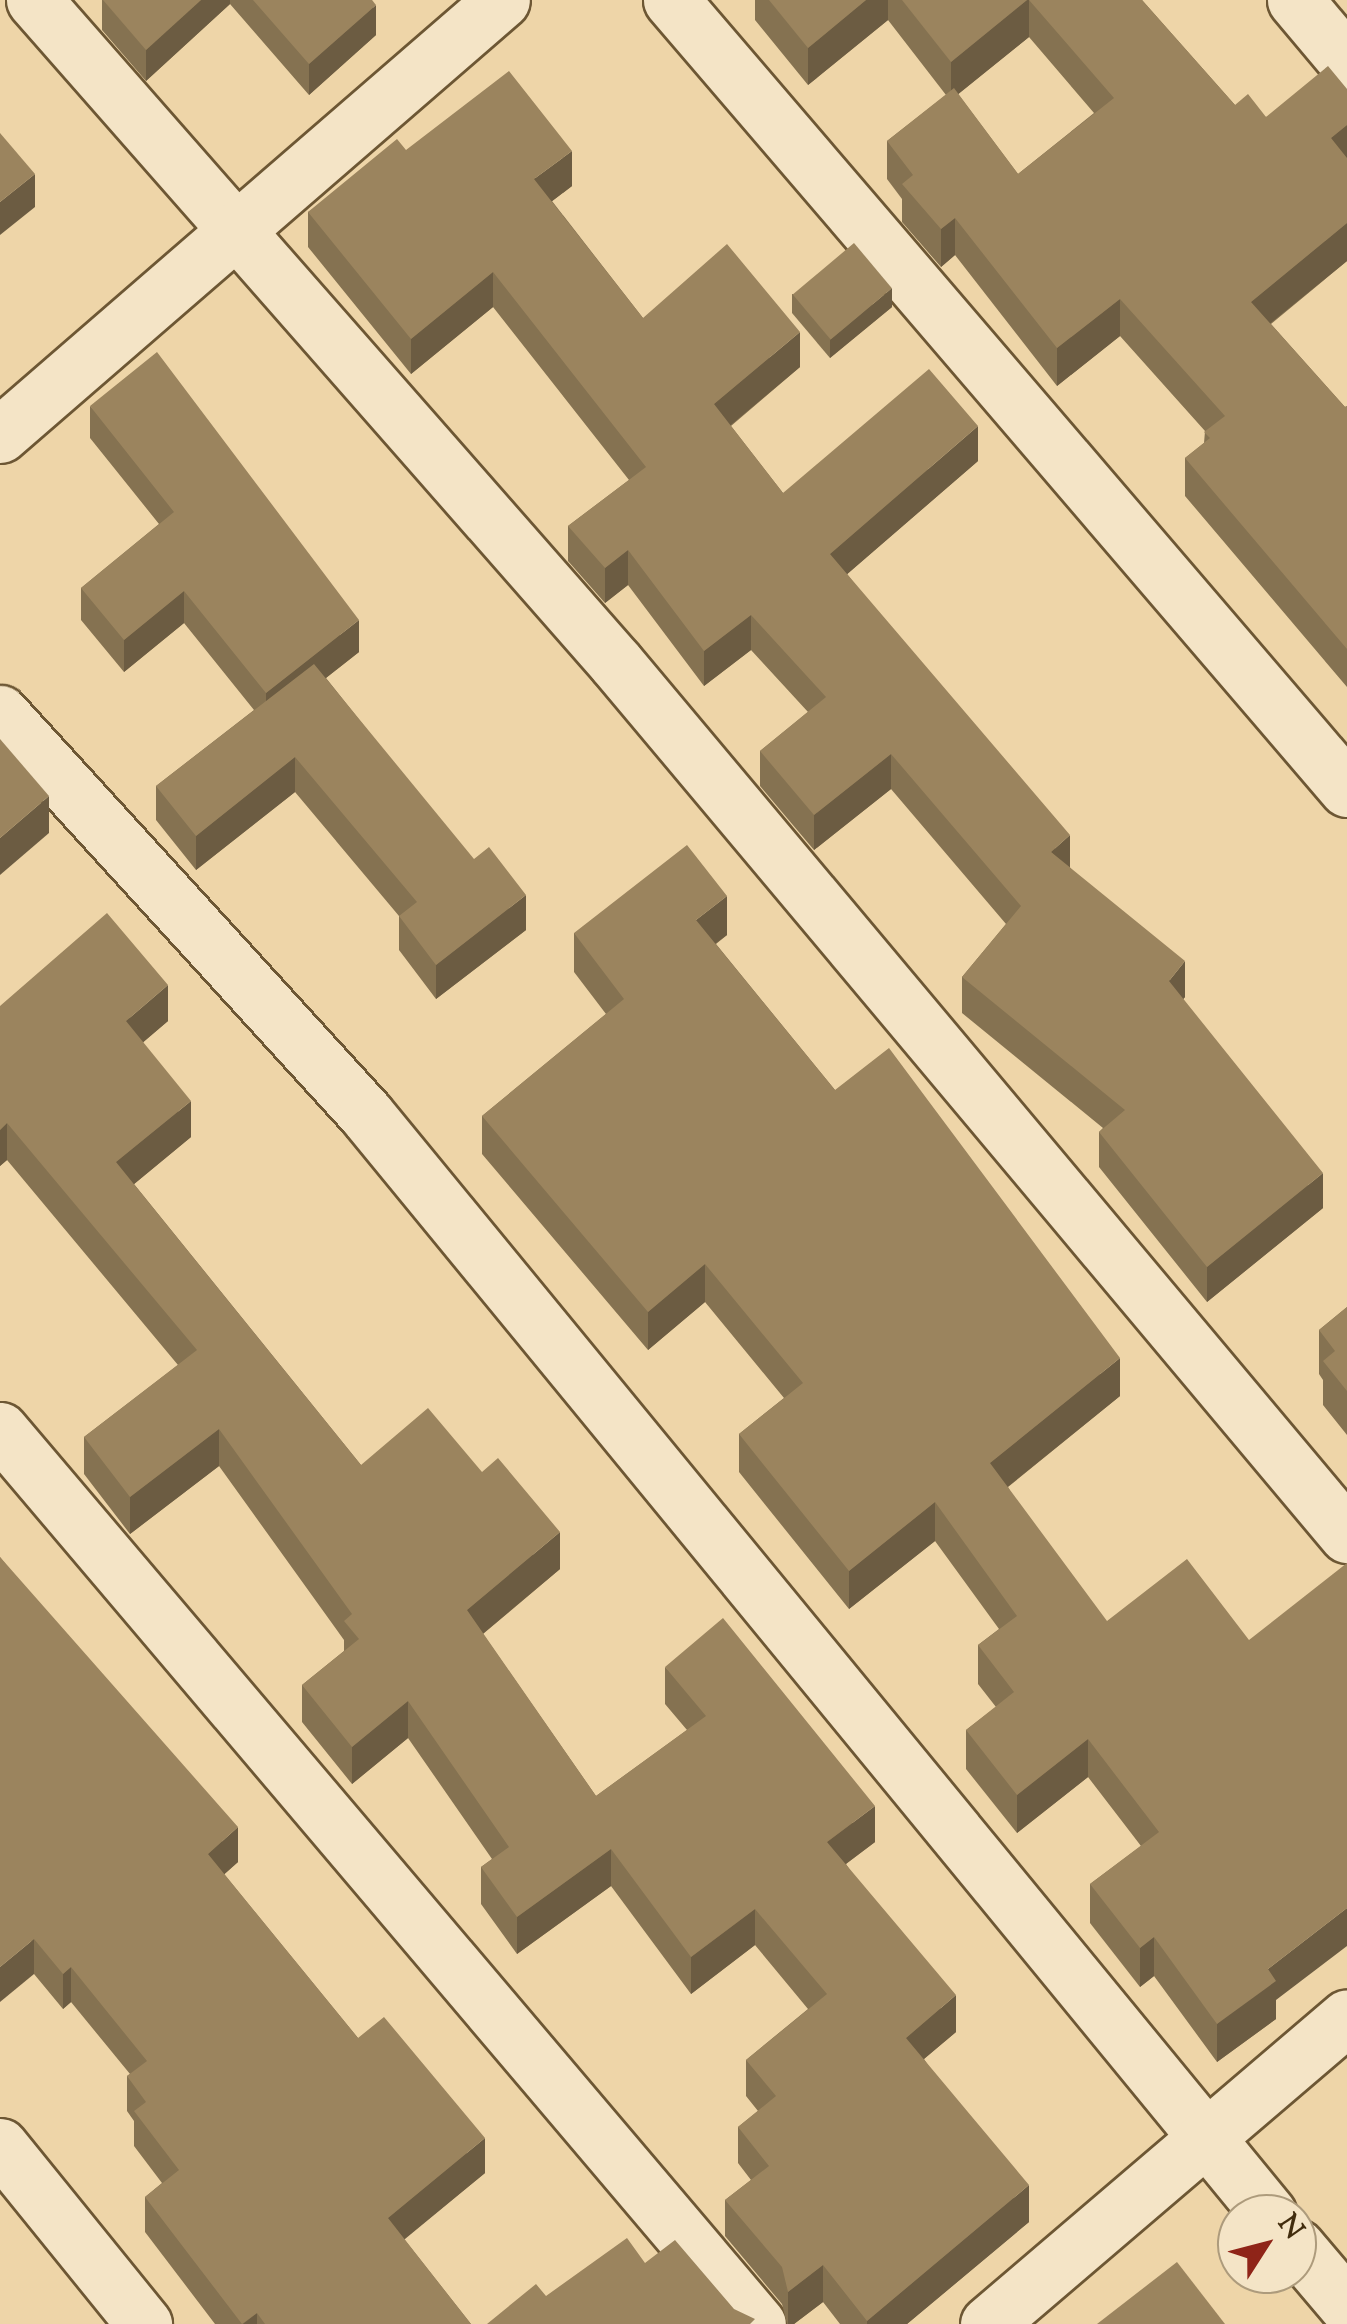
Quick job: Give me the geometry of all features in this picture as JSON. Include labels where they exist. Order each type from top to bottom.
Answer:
[{"type":"street","points":[[34,0],[232,231],[616,663],[1347,1535]]},
{"type":"street","points":[[0,435],[502,0]]},
{"type":"street","points":[[671,0],[1347,789]]},
{"type":"street","points":[[1295,0],[1347,62]]},
{"type":"street","points":[[0,713],[366,1114],[1252,2194]]},
{"type":"street","points":[[0,1430],[758,2324]]},
{"type":"street","points":[[988,2324],[1201,2134],[1347,2017]]},
{"type":"street","points":[[0,2146],[144,2324]]},
{"type":"street","points":[[1317,2271],[1347,2306]]},
{"type":"building","points":[[103,0],[201,0],[146,50]]},
{"type":"building","points":[[253,0],[372,0],[376,5],[309,64]]},
{"type":"building","points":[[769,0],[866,0],[808,48]]},
{"type":"building","points":[[902,0],[1027,0],[951,62]]},
{"type":"building","points":[[1029,0],[1142,0],[1235,105],[1248,94],[1266,117],[1328,66],[1347,89],[1347,125],[1331,138],[1347,158],[1347,223],[1251,302],[1347,406],[1347,649],[1185,458],[1210,438],[1204,432],[1225,416],[1120,299],[1057,348],[955,218],[941,229],[902,184],[913,175],[887,141],[954,88],[1018,174],[1114,98]]},
{"type":"building","points":[[509,71],[572,151],[534,179],[643,318],[727,244],[800,332],[714,404],[783,493],[929,369],[978,426],[830,554],[1070,835],[1051,852],[1185,961],[1169,981],[1323,1173],[1207,1267],[1099,1132],[1125,1110],[962,977],[1021,906],[891,754],[814,815],[760,751],[826,697],[751,615],[704,651],[628,550],[605,568],[568,526],[646,467],[493,272],[411,339],[308,212],[397,139],[406,150]]},
{"type":"building","points":[[0,133],[35,174],[0,202]]},
{"type":"building","points":[[854,243],[892,288],[831,340],[793,294]]},
{"type":"building","points":[[157,352],[359,620],[266,693],[184,591],[124,640],[81,588],[174,512],[90,406]]},
{"type":"building","points":[[314,664],[474,859],[489,847],[526,895],[436,965],[399,916],[417,902],[295,757],[196,836],[156,786]]},
{"type":"building","points":[[0,739],[49,796],[0,838]]},
{"type":"building","points":[[687,845],[727,896],[696,920],[835,1090],[889,1048],[1120,1358],[990,1463],[1107,1621],[1187,1559],[1249,1640],[1347,1563],[1347,1908],[1268,1969],[1276,1981],[1217,2024],[1154,1937],[1140,1948],[1090,1884],[1159,1832],[1088,1739],[1017,1795],[966,1730],[1014,1692],[978,1645],[1017,1616],[935,1502],[849,1571],[739,1434],[803,1383],[705,1264],[648,1312],[482,1116],[624,999],[574,933]]},
{"type":"building","points":[[107,913],[168,985],[126,1021],[191,1101],[116,1162],[361,1465],[428,1408],[482,1472],[498,1458],[560,1532],[467,1610],[596,1796],[706,1716],[665,1667],[723,1618],[875,1806],[827,1842],[956,1995],[906,2038],[1029,2185],[867,2321],[823,2265],[788,2292],[782,2267],[725,2200],[769,2166],[738,2127],[776,2096],[746,2060],[827,1994],[755,1909],[691,1957],[611,1849],[517,1917],[481,1867],[509,1847],[408,1701],[352,1747],[302,1685],[359,1639],[344,1621],[352,1614],[219,1429],[130,1497],[84,1437],[197,1350],[7,1123],[0,1130],[0,1006]]},
{"type":"building","points":[[1347,1307],[1347,1391],[1323,1361],[1335,1351],[1319,1330]]},
{"type":"building","points":[[0,1557],[238,1827],[208,1854],[358,2038],[384,2017],[485,2138],[388,2218],[471,2324],[265,2324],[257,2313],[242,2324],[145,2197],[179,2170],[134,2111],[146,2102],[127,2076],[147,2061],[71,1967],[63,1974],[34,1939],[0,1967]]},
{"type":"building","points":[[627,2238],[645,2263],[675,2240],[734,2309],[755,2319],[750,2324],[487,2324],[536,2284],[546,2296]]},
{"type":"building","points":[[1177,2262],[1225,2324],[1097,2324]]}]
